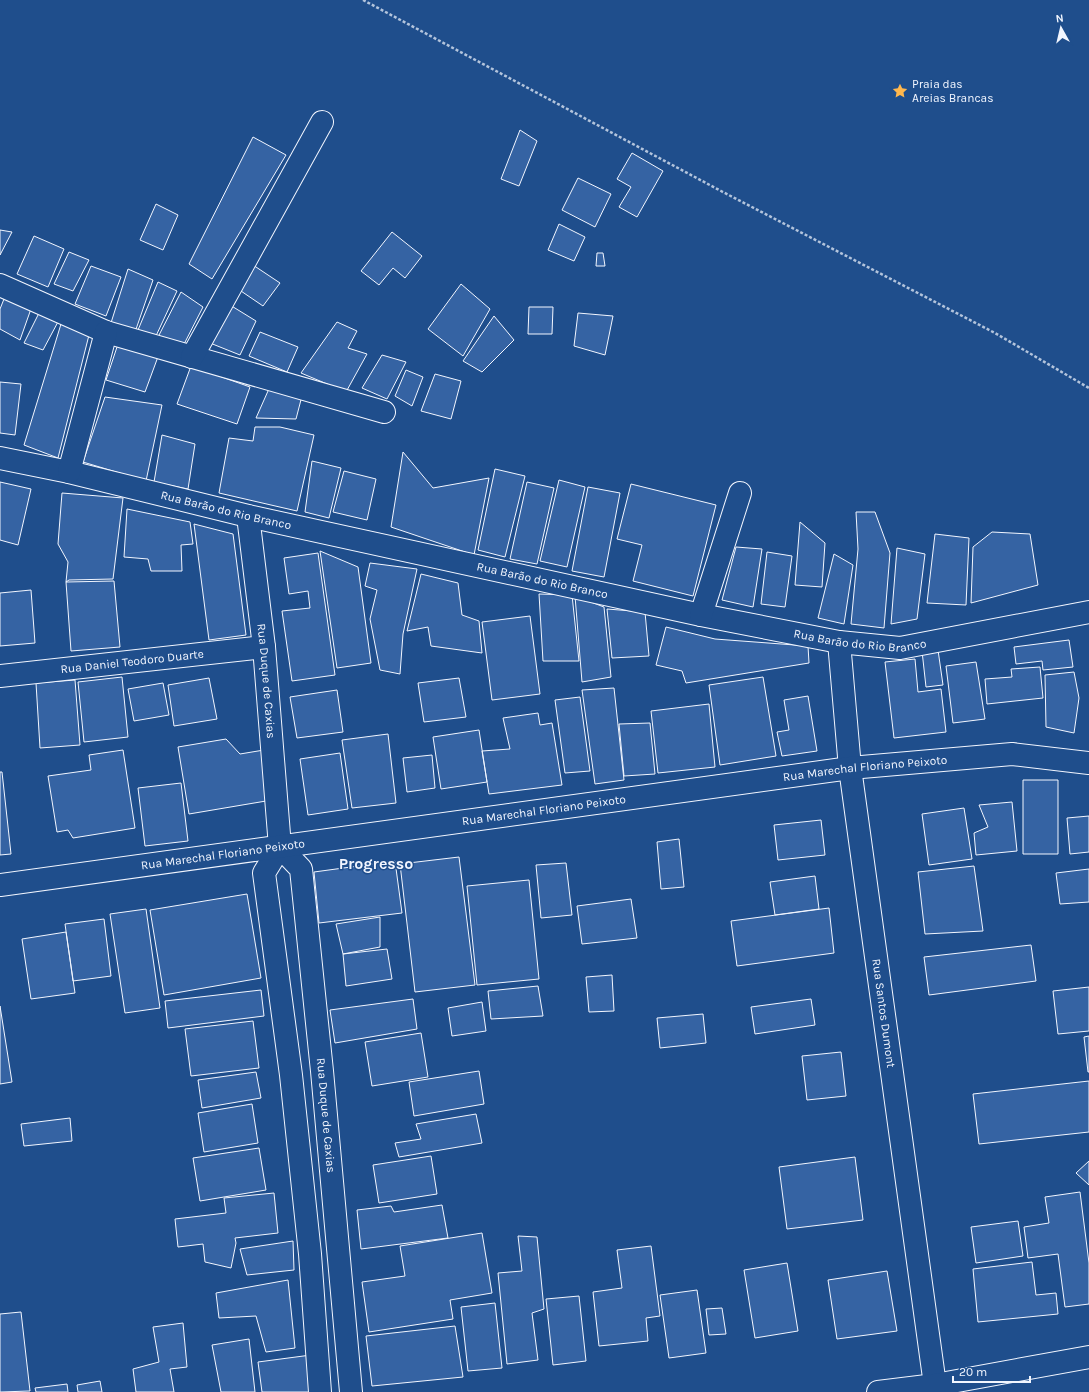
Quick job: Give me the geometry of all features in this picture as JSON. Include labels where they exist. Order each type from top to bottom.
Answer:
[{"type":"street","points":[[192,357],[322,122]]},
{"type":"street","points":[[0,286],[106,332],[384,412]]},
{"type":"street","points":[[69,472],[106,332]]},
{"type":"street","name":"Rua Barão do Rio Branco","points":[[0,458],[69,472],[248,516],[701,615],[840,642],[900,648],[1089,612]]},
{"type":"street","points":[[701,615],[740,493]]},
{"type":"street","name":"Rua Duque de Caxias","points":[[248,516],[264,647],[280,847],[301,869],[322,1071],[351,1392]]},
{"type":"street","name":"Rua Santos Dumont","points":[[840,642],[850,768],[935,1385]]},
{"type":"street","name":"Rua Daniel Teodoro Duarte","points":[[0,676],[264,647]]},
{"type":"street","name":"Rua Marechal Floriano Peixoto","points":[[0,885],[850,768],[1012,754],[1089,763]]},
{"type":"street","points":[[280,847],[264,873],[291,1075],[310,1254],[320,1392]]},
{"type":"street","points":[[291,1075],[322,1071]]},
{"type":"street","points":[[310,1254],[339,1251]]},
{"type":"street","points":[[878,1392],[935,1385],[1089,1357]]},
{"type":"path","points":[[362,0],[728,195],[995,333],[1089,388]]},
{"type":"building","points":[[520,130],[537,141],[519,186],[501,179]]},
{"type":"building","points":[[253,137],[286,155],[212,279],[189,264]]},
{"type":"building","points":[[632,153],[663,171],[637,217],[619,207],[631,187],[617,179]]},
{"type":"building","points":[[578,178],[611,194],[595,227],[562,210]]},
{"type":"building","points":[[156,204],[178,215],[163,250],[140,240]]},
{"type":"building","points":[[559,224],[585,237],[574,261],[548,250]]},
{"type":"building","points":[[0,230],[12,232],[0,255]]},
{"type":"building","points":[[392,232],[422,256],[405,278],[393,268],[379,285],[361,271]]},
{"type":"building","points":[[34,236],[64,249],[48,287],[17,274]]},
{"type":"building","points":[[69,252],[89,260],[73,291],[54,284]]},
{"type":"building","points":[[597,253],[603,253],[605,266],[596,266]]},
{"type":"building","points":[[253,265],[280,283],[263,306],[238,289]]},
{"type":"building","points":[[91,266],[121,277],[106,316],[75,304]]},
{"type":"building","points":[[128,269],[153,280],[134,335],[110,326]]},
{"type":"building","points":[[158,282],[177,291],[155,338],[138,330]]},
{"type":"building","points":[[461,284],[490,309],[463,356],[428,329]]},
{"type":"building","points":[[181,292],[203,307],[181,350],[157,339]]},
{"type":"building","points":[[4,299],[32,306],[20,340],[0,329],[0,309]]},
{"type":"building","points":[[230,305],[256,321],[240,355],[210,343]]},
{"type":"building","points":[[529,307],[553,307],[552,334],[528,334]]},
{"type":"building","points":[[39,313],[59,320],[43,350],[24,343]]},
{"type":"building","points":[[578,313],[613,316],[605,355],[574,346]]},
{"type":"building","points":[[494,316],[514,340],[482,372],[463,361]]},
{"type":"building","points":[[337,322],[357,331],[348,348],[367,354],[346,392],[301,373]]},
{"type":"building","points":[[61,324],[89,335],[58,458],[24,445]]},
{"type":"building","points":[[260,332],[298,347],[287,372],[249,356]]},
{"type":"building","points":[[118,344],[159,354],[145,392],[106,380]]},
{"type":"building","points":[[382,355],[406,362],[387,399],[362,388]]},
{"type":"building","points":[[191,366],[250,387],[237,424],[177,404]]},
{"type":"building","points":[[406,370],[423,377],[412,406],[395,396]]},
{"type":"building","points":[[435,374],[461,381],[451,419],[421,411]]},
{"type":"building","points":[[0,382],[21,384],[15,435],[0,433]]},
{"type":"building","points":[[272,382],[303,392],[296,419],[256,418]]},
{"type":"building","points":[[105,397],[162,405],[146,481],[83,462]]},
{"type":"building","points":[[255,427],[280,427],[314,435],[297,511],[219,493],[229,438],[253,441]]},
{"type":"building","points":[[162,435],[195,444],[188,489],[154,482]]},
{"type":"building","points":[[403,452],[433,488],[489,478],[474,555],[391,527]]},
{"type":"building","points":[[312,461],[341,468],[329,518],[305,512]]},
{"type":"building","points":[[495,469],[525,476],[505,557],[478,550]]},
{"type":"building","points":[[344,471],[376,479],[367,520],[333,512]]},
{"type":"building","points":[[559,480],[585,487],[567,567],[540,561]]},
{"type":"building","points":[[0,482],[31,489],[18,545],[0,540]]},
{"type":"building","points":[[527,482],[554,488],[537,564],[510,559]]},
{"type":"building","points":[[631,484],[716,505],[693,596],[633,581],[642,545],[617,539]]},
{"type":"building","points":[[588,487],[620,493],[604,577],[572,571]]},
{"type":"building","points":[[62,493],[123,498],[113,579],[69,580],[66,582],[68,562],[58,544]]},
{"type":"building","points":[[127,509],[190,522],[193,544],[181,545],[182,571],[151,571],[148,559],[124,557]]},
{"type":"building","points":[[856,512],[875,512],[890,553],[884,628],[851,624],[858,549]]},
{"type":"building","points":[[800,522],[825,543],[822,587],[795,585]]},
{"type":"building","points":[[194,524],[233,534],[246,635],[209,640]]},
{"type":"building","points":[[992,532],[1030,534],[1038,585],[971,603],[973,547]]},
{"type":"building","points":[[935,534],[969,538],[966,605],[927,603]]},
{"type":"building","points":[[736,547],[762,549],[753,607],[722,600]]},
{"type":"building","points":[[897,548],[925,554],[917,619],[891,624]]},
{"type":"building","points":[[320,551],[358,567],[371,663],[337,668]]},
{"type":"building","points":[[767,552],[792,556],[785,607],[761,604]]},
{"type":"building","points":[[318,553],[335,675],[292,681],[282,611],[310,608],[308,591],[289,594],[284,558]]},
{"type":"building","points":[[834,554],[853,565],[844,624],[818,618]]},
{"type":"building","points":[[370,563],[417,569],[403,634],[400,674],[380,670],[370,619],[377,590],[365,586]]},
{"type":"building","points":[[421,574],[458,583],[462,615],[479,621],[482,653],[431,646],[428,627],[407,631]]},
{"type":"building","points":[[114,581],[120,647],[71,651],[66,582]]},
{"type":"building","points":[[31,590],[35,643],[0,646],[0,593]]},
{"type":"building","points":[[539,594],[572,595],[579,661],[543,661]]},
{"type":"building","points":[[575,596],[604,607],[611,677],[582,682]]},
{"type":"building","points":[[607,609],[645,612],[649,656],[612,658]]},
{"type":"building","points":[[530,616],[540,694],[492,700],[482,622]]},
{"type":"building","points":[[666,627],[715,639],[808,646],[809,663],[686,683],[682,671],[656,665]]},
{"type":"building","points":[[1069,640],[1073,667],[1043,670],[1042,661],[1016,664],[1014,647]]},
{"type":"building","points":[[938,650],[943,685],[926,687],[922,651]]},
{"type":"building","points":[[915,659],[918,692],[941,689],[946,732],[894,738],[885,662]]},
{"type":"building","points":[[976,662],[985,719],[953,723],[946,666]]},
{"type":"building","points":[[1040,667],[1043,698],[987,704],[985,679],[1012,677],[1011,669]]},
{"type":"building","points":[[1074,672],[1079,698],[1074,733],[1046,727],[1045,675]]},
{"type":"building","points":[[122,677],[128,737],[84,742],[78,682]]},
{"type":"building","points":[[763,677],[776,756],[720,765],[709,685]]},
{"type":"building","points":[[209,678],[217,719],[174,726],[168,685]]},
{"type":"building","points":[[459,678],[466,717],[424,722],[418,683]]},
{"type":"building","points":[[75,680],[80,745],[40,748],[36,683]]},
{"type":"building","points":[[163,683],[169,715],[134,721],[128,689]]},
{"type":"building","points":[[614,688],[624,780],[595,784],[582,690]]},
{"type":"building","points":[[337,690],[343,732],[297,738],[290,697]]},
{"type":"building","points":[[808,696],[817,751],[782,756],[777,732],[789,730],[784,700]]},
{"type":"building","points":[[580,697],[590,771],[565,773],[555,700]]},
{"type":"building","points":[[709,704],[715,767],[658,773],[651,711]]},
{"type":"building","points":[[538,713],[540,725],[552,723],[562,785],[489,794],[482,751],[510,749],[503,718]]},
{"type":"building","points":[[650,723],[655,774],[624,776],[619,724]]},
{"type":"building","points":[[479,730],[487,782],[441,789],[433,737]]},
{"type":"building","points":[[388,734],[396,803],[352,808],[342,740]]},
{"type":"building","points":[[226,739],[240,754],[264,750],[272,800],[189,814],[178,747]]},
{"type":"building","points":[[123,750],[135,828],[73,838],[68,830],[57,832],[48,776],[91,770],[89,755]]},
{"type":"building","points":[[340,753],[348,809],[308,815],[300,759]]},
{"type":"building","points":[[432,755],[435,788],[407,792],[403,758]]},
{"type":"building","points":[[0,772],[2,772],[11,854],[0,855]]},
{"type":"building","points":[[1023,780],[1058,780],[1058,854],[1023,854]]},
{"type":"building","points":[[181,783],[188,841],[145,846],[138,788]]},
{"type":"building","points":[[1012,802],[1017,851],[976,855],[974,833],[988,827],[979,805]]},
{"type":"building","points":[[964,808],[972,859],[929,865],[922,814]]},
{"type":"building","points":[[1089,816],[1089,852],[1070,854],[1067,818]]},
{"type":"building","points":[[821,820],[825,855],[778,860],[774,825]]},
{"type":"building","points":[[679,839],[684,887],[661,889],[657,842]]},
{"type":"building","points":[[459,857],[475,985],[415,992],[400,864]]},
{"type":"building","points":[[395,861],[402,913],[319,923],[314,872]]},
{"type":"building","points":[[566,863],[572,915],[541,918],[536,865]]},
{"type":"building","points":[[974,866],[983,931],[925,934],[918,872]]},
{"type":"building","points":[[1089,869],[1089,902],[1060,904],[1056,873]]},
{"type":"building","points":[[815,876],[819,909],[775,915],[770,882]]},
{"type":"building","points":[[529,880],[539,979],[477,985],[467,886]]},
{"type":"building","points":[[247,894],[261,978],[164,995],[150,910]]},
{"type":"building","points":[[631,899],[637,938],[582,944],[577,906]]},
{"type":"building","points":[[829,908],[834,953],[737,966],[731,921]]},
{"type":"building","points":[[146,909],[160,1008],[125,1013],[110,914]]},
{"type":"building","points":[[380,917],[380,947],[343,954],[336,924]]},
{"type":"building","points":[[104,919],[111,976],[73,981],[65,924]]},
{"type":"building","points":[[66,932],[75,993],[31,999],[22,939]]},
{"type":"building","points":[[1031,945],[1036,981],[929,995],[924,957]]},
{"type":"building","points":[[387,949],[392,979],[346,986],[343,954]]},
{"type":"building","points":[[612,975],[614,1011],[589,1012],[586,977]]},
{"type":"building","points":[[538,986],[543,1016],[491,1019],[488,991]]},
{"type":"building","points":[[1089,987],[1089,1031],[1058,1034],[1053,991]]},
{"type":"building","points":[[261,990],[264,1016],[168,1028],[165,1001]]},
{"type":"building","points":[[413,999],[417,1029],[335,1043],[330,1010]]},
{"type":"building","points":[[811,999],[815,1025],[755,1034],[751,1007]]},
{"type":"building","points":[[482,1002],[486,1031],[452,1036],[448,1008]]},
{"type":"building","points":[[0,1006],[12,1082],[0,1084]]},
{"type":"building","points":[[703,1014],[706,1043],[660,1048],[657,1018]]},
{"type":"building","points":[[253,1021],[259,1068],[191,1076],[185,1029]]},
{"type":"building","points":[[421,1033],[428,1077],[372,1086],[365,1042]]},
{"type":"building","points":[[1089,1036],[1089,1072],[1088,1072],[1084,1037]]},
{"type":"building","points":[[841,1052],[846,1096],[807,1100],[802,1056]]},
{"type":"building","points":[[479,1071],[484,1104],[414,1116],[409,1082]]},
{"type":"building","points":[[256,1072],[261,1098],[202,1108],[198,1080]]},
{"type":"building","points":[[1089,1081],[1089,1132],[979,1144],[973,1094]]},
{"type":"building","points":[[252,1104],[258,1143],[204,1152],[198,1113]]},
{"type":"building","points":[[476,1114],[482,1143],[399,1157],[395,1143],[421,1139],[416,1124]]},
{"type":"building","points":[[70,1118],[72,1141],[24,1146],[21,1124]]},
{"type":"building","points":[[259,1148],[266,1190],[200,1201],[193,1158]]},
{"type":"building","points":[[431,1156],[437,1194],[379,1203],[373,1165]]},
{"type":"building","points":[[855,1157],[863,1220],[787,1229],[779,1167]]},
{"type":"building","points":[[1089,1161],[1089,1185],[1076,1173]]},
{"type":"building","points":[[1080,1192],[1089,1263],[1089,1304],[1065,1307],[1058,1254],[1028,1258],[1024,1227],[1049,1223],[1045,1197]]},
{"type":"building","points":[[274,1193],[278,1233],[235,1238],[236,1243],[231,1268],[205,1262],[203,1244],[178,1247],[175,1219],[226,1213],[224,1198]]},
{"type":"building","points":[[442,1205],[448,1238],[361,1249],[357,1210],[391,1206],[394,1212]]},
{"type":"building","points":[[1018,1221],[1023,1256],[976,1263],[971,1227]]},
{"type":"building","points":[[482,1233],[492,1293],[450,1300],[453,1319],[369,1332],[362,1282],[405,1276],[400,1246]]},
{"type":"building","points":[[518,1236],[537,1237],[544,1309],[532,1313],[538,1360],[507,1364],[498,1273],[522,1271]]},
{"type":"building","points":[[293,1241],[294,1270],[247,1275],[240,1249]]},
{"type":"building","points":[[651,1246],[660,1316],[646,1318],[648,1341],[599,1346],[593,1292],[622,1288],[617,1250]]},
{"type":"building","points":[[1032,1262],[1036,1295],[1056,1293],[1058,1314],[978,1322],[973,1269]]},
{"type":"building","points":[[787,1263],[798,1331],[755,1338],[744,1270]]},
{"type":"building","points":[[887,1271],[897,1331],[837,1339],[828,1280]]},
{"type":"building","points":[[288,1280],[295,1348],[266,1352],[256,1316],[219,1318],[216,1293]]},
{"type":"building","points":[[697,1290],[706,1353],[669,1358],[660,1295]]},
{"type":"building","points":[[579,1296],[586,1361],[553,1365],[546,1299]]},
{"type":"building","points":[[495,1303],[502,1368],[468,1371],[461,1307]]},
{"type":"building","points":[[722,1308],[726,1334],[709,1335],[706,1309]]},
{"type":"building","points":[[21,1312],[30,1391],[0,1392],[0,1314]]},
{"type":"building","points":[[183,1323],[187,1367],[170,1369],[174,1392],[136,1392],[133,1369],[159,1362],[153,1327]]},
{"type":"building","points":[[455,1326],[463,1377],[372,1386],[366,1336]]},
{"type":"building","points":[[249,1339],[255,1392],[221,1392],[212,1345]]},
{"type":"building","points":[[311,1355],[311,1392],[262,1392],[258,1362]]},
{"type":"building","points":[[100,1381],[102,1392],[78,1392],[77,1385]]},
{"type":"building","points":[[67,1384],[68,1392],[36,1392],[35,1388]]},
{"type":"place","name":"Praia das Areias Brancas","points":[[900,91]]},
{"type":"district","name":"Progresso","points":[[376,863]]}]
